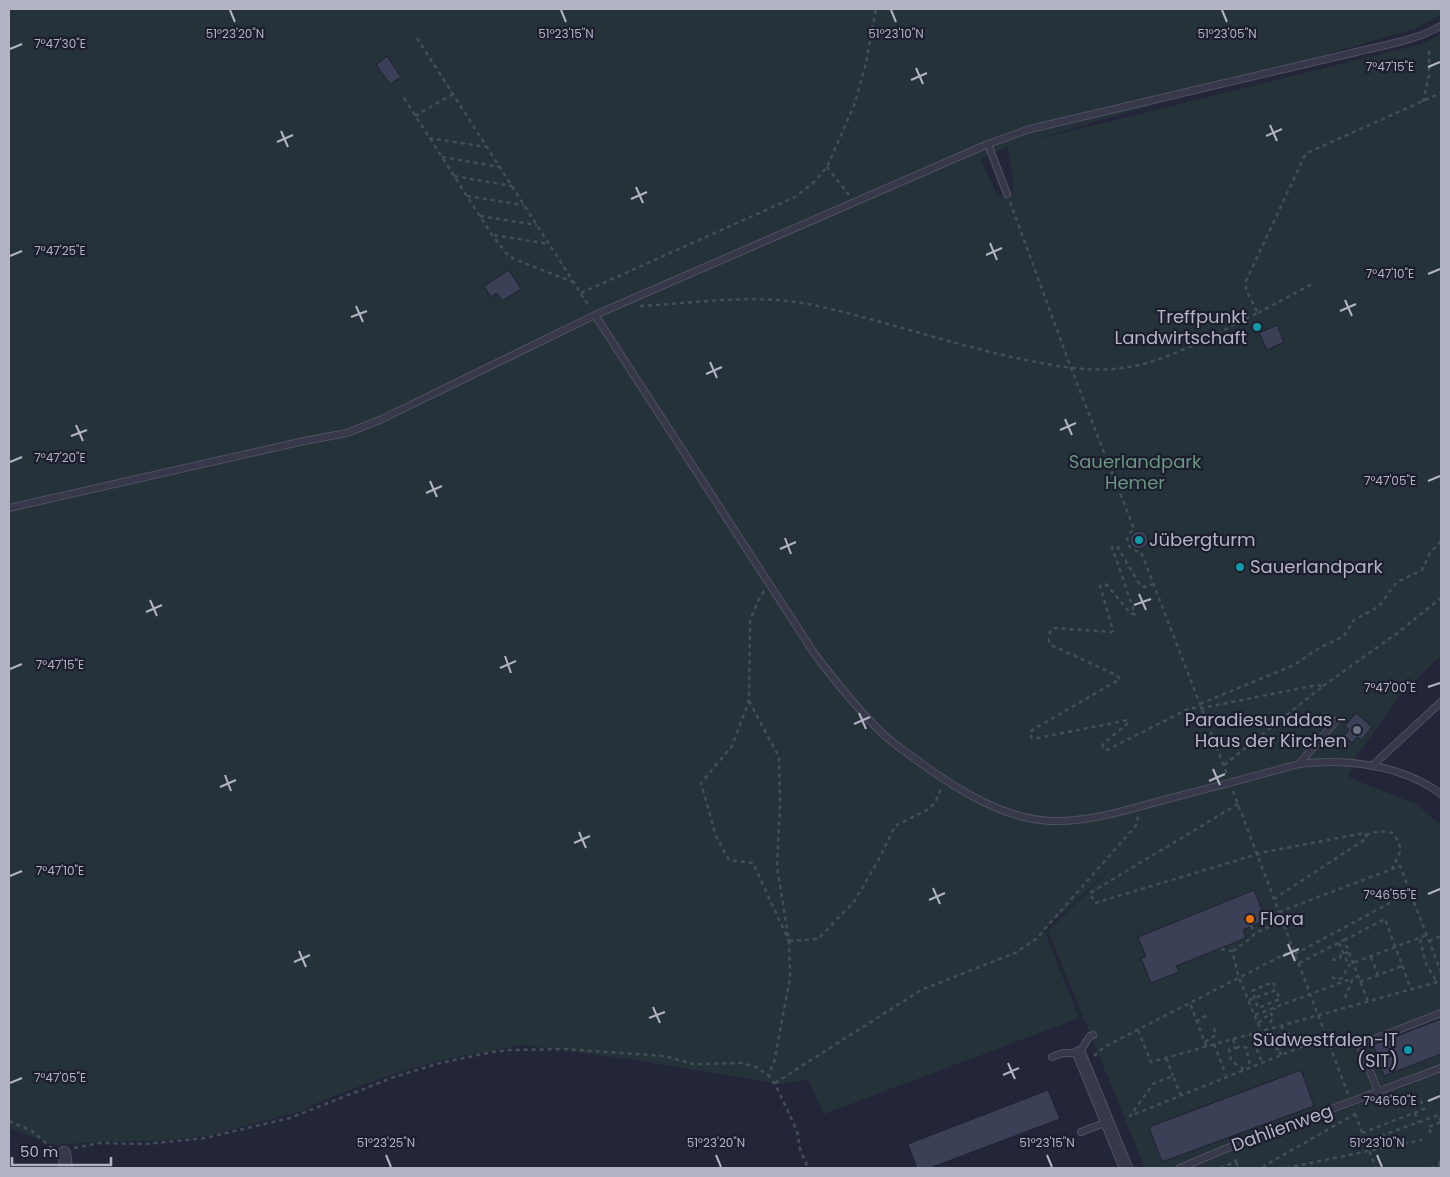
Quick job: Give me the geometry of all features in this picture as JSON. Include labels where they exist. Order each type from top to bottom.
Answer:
[{"type":"street","points":[[1081,1059],[1126,1168]]},
{"type":"street","points":[[64,1154],[66,1168]]},
{"type":"lane","points":[[9,508],[347,433],[382,419],[594,315],[988,144],[1030,129],[1403,41],[1441,26]]},
{"type":"lane","points":[[988,144],[1007,194]]},
{"type":"lane","points":[[594,315],[814,653],[854,703],[883,734],[945,782],[976,798],[1022,817],[1038,820],[1069,820],[1136,808],[1299,764],[1333,762],[1372,766],[1407,776],[1426,784],[1441,794]]},
{"type":"lane","points":[[1372,766],[1404,734],[1441,702]]},
{"type":"lane","points":[[1299,764],[1336,721]]},
{"type":"lane","points":[[1378,1092],[1361,1049],[1364,1043],[1441,1013]]},
{"type":"lane","points":[[1052,1057],[1063,1053],[1081,1059],[1090,1036],[1093,1035]]},
{"type":"lane","name":"Dahlienweg","points":[[1180,1168],[1230,1147],[1441,1068]]},
{"type":"lane","points":[[1081,1132],[1107,1122]]},
{"type":"path","points":[[581,293],[794,197],[814,182],[827,167],[855,103],[866,63],[876,9]]},
{"type":"path","points":[[417,38],[594,315]]},
{"type":"path","points":[[1423,102],[1429,75],[1429,47]]},
{"type":"path","points":[[415,116],[453,94]]},
{"type":"path","points":[[1258,313],[1246,290],[1246,281],[1306,155],[1441,94]]},
{"type":"path","points":[[404,98],[428,138],[506,253],[514,259],[573,282]]},
{"type":"path","points":[[428,138],[487,147]]},
{"type":"path","points":[[441,157],[500,167]]},
{"type":"path","points":[[827,167],[848,191],[853,203]]},
{"type":"path","points":[[454,176],[512,186]]},
{"type":"path","points":[[1007,194],[1071,368],[1134,529],[1127,538],[1128,545],[1132,550],[1141,550],[1221,759]]},
{"type":"path","points":[[467,196],[524,205]]},
{"type":"path","points":[[480,216],[537,225]]},
{"type":"path","points":[[492,235],[549,244]]},
{"type":"path","points":[[616,306],[726,300],[785,301],[837,311],[1012,357],[1071,368],[1121,368],[1142,364],[1180,350],[1314,284]]},
{"type":"path","points":[[1200,704],[1294,665],[1319,648],[1344,636],[1354,620],[1378,607],[1397,582],[1422,570],[1430,553],[1441,541]]},
{"type":"path","points":[[1155,584],[1144,587],[1140,585],[1117,546],[1112,547],[1135,614],[1132,615],[1107,585],[1104,584],[1100,586],[1113,631],[1054,628],[1048,640],[1051,645],[1116,675],[1120,680],[1034,728],[1030,732],[1032,738],[1128,720],[1127,724],[1103,744],[1103,748],[1107,750],[1190,708],[1202,708],[1317,685],[1323,686]]},
{"type":"path","points":[[769,583],[759,599],[750,620],[749,702],[732,746],[701,783],[716,836],[729,860],[753,863],[789,941]]},
{"type":"path","points":[[1223,766],[1323,686],[1396,634],[1441,598]]},
{"type":"path","points":[[749,702],[779,757],[780,805],[777,867],[789,941],[790,978],[774,1063],[768,1075]]},
{"type":"path","points":[[789,941],[818,939],[854,902],[879,859],[895,826],[927,810],[934,803],[945,782]]},
{"type":"path","points":[[1238,804],[1090,893],[1095,903],[1257,854],[1380,831],[1393,833],[1399,841],[1401,849],[1391,870]]},
{"type":"path","points":[[1243,817],[1376,1168]]},
{"type":"path","points":[[775,1083],[921,990],[1015,953],[1036,939],[1133,829]]},
{"type":"path","points":[[1274,899],[1367,838],[1366,835]]},
{"type":"path","points":[[1279,912],[1400,866],[1441,972]]},
{"type":"path","points":[[1295,954],[1411,892]]},
{"type":"path","points":[[1299,964],[1385,919],[1411,990]]},
{"type":"path","points":[[1233,950],[1251,938],[1255,933],[1283,921]]},
{"type":"path","points":[[1251,926],[1255,933]]},
{"type":"path","points":[[1332,977],[1337,980],[1342,978],[1351,964],[1427,935]]},
{"type":"path","points":[[1429,941],[1441,936]]},
{"type":"path","points":[[1420,939],[1426,964],[1437,982]]},
{"type":"path","points":[[1344,940],[1351,964],[1368,1001]]},
{"type":"path","points":[[1340,943],[1347,961],[1351,964]]},
{"type":"path","points":[[1221,949],[1232,951],[1239,978],[1261,1031]]},
{"type":"path","points":[[1081,1059],[1293,950]]},
{"type":"path","points":[[1333,958],[1334,960],[1340,958],[1348,952]]},
{"type":"path","points":[[1371,957],[1378,975]]},
{"type":"path","points":[[1360,982],[1402,966]]},
{"type":"path","points":[[1255,1015],[1358,976]]},
{"type":"path","points":[[1344,998],[1354,978]]},
{"type":"path","points":[[1138,1030],[1151,1062],[1441,981]]},
{"type":"path","points":[[1273,982],[1280,999],[1258,1008],[1254,998],[1252,991],[1273,982]]},
{"type":"path","points":[[1249,1000],[1276,990]]},
{"type":"path","points":[[1190,1003],[1206,1046]]},
{"type":"path","points":[[1268,1004],[1270,1009]]},
{"type":"path","points":[[1258,1024],[1271,1014],[1276,1007]]},
{"type":"path","points":[[1197,1021],[1209,1014]]},
{"type":"path","points":[[1270,1023],[1273,1018],[1271,1014]]},
{"type":"path","points":[[1281,1055],[1279,1050],[1283,1039],[1282,1025]]},
{"type":"path","points":[[1205,1042],[1216,1035],[1213,1026]]},
{"type":"path","points":[[1279,1050],[1273,1048],[1271,1041],[1283,1039],[1290,1033],[1294,1034],[1293,1050]]},
{"type":"path","points":[[1251,1034],[1262,1063]]},
{"type":"path","points":[[1173,1076],[1153,1084],[1130,1116],[1326,1037]]},
{"type":"path","points":[[1233,1039],[1236,1048]]},
{"type":"path","points":[[1283,1039],[1292,1046]]},
{"type":"path","points":[[1214,1044],[1226,1075]]},
{"type":"path","points":[[1243,1070],[1231,1061],[1229,1049],[1241,1046],[1246,1048],[1251,1067]]},
{"type":"path","points":[[9,1121],[32,1131],[52,1149],[64,1154],[70,1149],[91,1144],[146,1144],[204,1138],[290,1118],[419,1069],[484,1054],[511,1050],[564,1049],[664,1056],[693,1064],[743,1063],[758,1068],[775,1083],[797,1131],[800,1149],[808,1168]]},
{"type":"path","points":[[1166,1058],[1181,1096]]},
{"type":"path","points":[[1362,1132],[1424,1109],[1420,1101]]},
{"type":"path","points":[[1395,1102],[1398,1110]]},
{"type":"path","points":[[1415,1113],[1418,1122]]},
{"type":"path","points":[[1265,1168],[1264,1166],[1355,1114]]},
{"type":"path","points":[[1366,1141],[1438,1115],[1441,1122],[1428,1128],[1431,1133]]},
{"type":"path","points":[[1286,1168],[1422,1140]]},
{"type":"path","points":[[1230,1147],[1239,1168]]},
{"type":"path","points":[[1431,1168],[1440,1167],[1441,1159]]},
{"type":"path","points":[[1220,1168],[1236,1162]]},
{"type":"green space","name":"Sauerlandpark Hemer","points":[[9,9],[1441,9],[1441,15],[1414,29],[1026,142],[1422,44],[1441,34],[1441,655],[1401,694],[1356,757],[1348,777],[1416,804],[1441,825],[1441,1168],[1145,1168],[1048,931],[1124,856],[1044,930],[1079,1018],[824,1114],[808,1080],[781,1084],[628,1059],[522,1045],[438,1061],[387,1076],[326,1099],[299,1112],[211,1135],[157,1141],[108,1141],[55,1145],[9,1128]],"holes":[[[1008,147],[1014,191],[998,197],[980,159]]]},
{"type":"building","points":[[387,56],[401,77],[390,84],[376,65]]},
{"type":"building","points":[[509,270],[521,289],[502,301],[497,293],[491,297],[484,286]]},
{"type":"building","points":[[1277,325],[1284,342],[1267,350],[1259,333]]},
{"type":"building","name":"Jübergturm","points":[[1139,531],[1147,536],[1148,540],[1143,548],[1139,549],[1131,544],[1130,540],[1135,532]]},
{"type":"building","points":[[1356,713],[1372,727],[1361,740],[1357,737],[1352,743],[1344,736],[1349,730],[1345,726]]},
{"type":"building","points":[[1254,890],[1266,920],[1243,930],[1246,938],[1176,966],[1179,972],[1151,983],[1141,958],[1146,957],[1138,937]]},
{"type":"building","name":"Südwestfalen-IT (SIT)","points":[[1441,1019],[1441,1054],[1384,1076],[1373,1045]]},
{"type":"building","points":[[1301,1070],[1314,1106],[1162,1162],[1149,1127]]},
{"type":"building","points":[[1048,1090],[1060,1119],[930,1168],[917,1168],[908,1144]]},
{"type":"place","name":"Treffpunkt Landwirtschaft","points":[[1257,327]]},
{"type":"place","name":"Jübergturm","points":[[1139,540]]},
{"type":"place","name":"Sauerlandpark","points":[[1240,567]]},
{"type":"place","name":"Paradiesunddas - Haus der Kirchen","points":[[1357,730]]},
{"type":"place","name":"Flora","points":[[1250,919]]},
{"type":"place","name":"Südwestfalen-IT (SIT)","points":[[1408,1050]]}]
